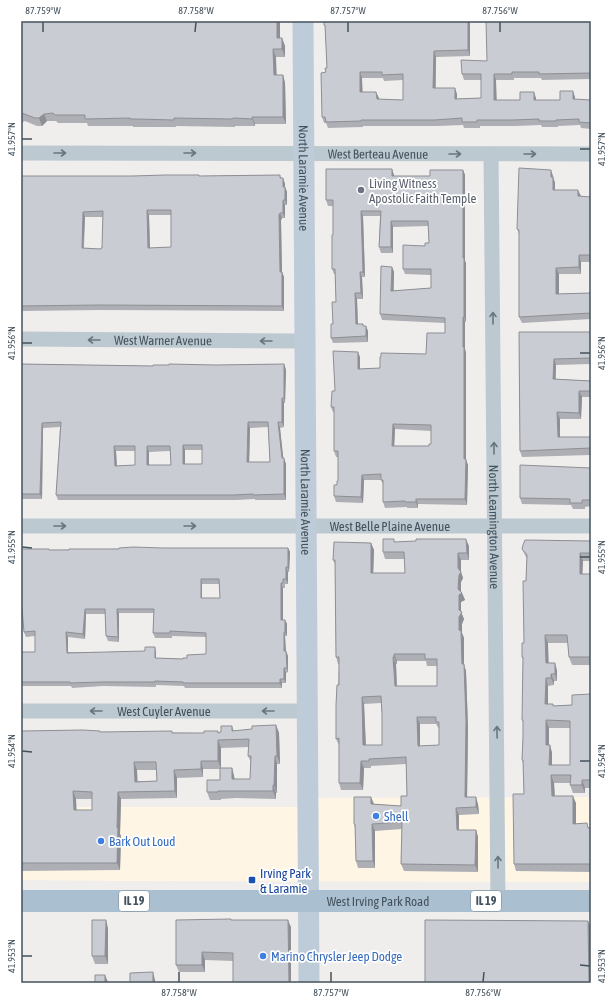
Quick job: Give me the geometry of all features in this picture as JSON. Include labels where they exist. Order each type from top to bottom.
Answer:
[{"type":"main road","name":"West Irving Park Road","points":[[21,901],[591,901]]},
{"type":"street","name":"North Laramie Avenue","points":[[303,21],[309,983]]},
{"type":"street","name":"West Berteau Avenue","points":[[21,153],[591,154]]},
{"type":"street","name":"North Leamington Avenue","points":[[491,154],[498,901]]},
{"type":"street","name":"West Warner Avenue","points":[[21,339],[305,341]]},
{"type":"street","name":"West Belle Plaine Avenue","points":[[21,526],[591,526]]},
{"type":"street","name":"West Cuyler Avenue","points":[[21,711],[307,711]]},
{"type":"shaded area","points":[[591,797],[591,882],[21,880],[21,807],[309,807],[310,798]]},
{"type":"building","points":[[21,21],[277,21],[277,38],[282,38],[282,49],[273,49],[274,75],[283,75],[283,117],[252,117],[252,119],[174,118],[174,120],[130,118],[85,119],[85,115],[55,115],[53,113],[44,114],[39,118],[35,118],[22,113],[21,114]]},
{"type":"building","points":[[324,21],[468,21],[468,50],[434,51],[433,88],[455,88],[455,99],[481,98],[481,74],[462,74],[461,60],[487,61],[486,21],[591,21],[591,73],[539,74],[539,72],[512,72],[512,74],[494,74],[494,100],[520,100],[520,92],[534,92],[534,100],[560,100],[560,91],[573,91],[573,99],[591,100],[591,123],[579,122],[579,119],[556,121],[539,121],[539,119],[477,120],[477,122],[462,122],[462,118],[435,120],[361,120],[326,122],[325,117],[322,117],[321,73],[326,72],[325,68],[327,68]],"holes":[[[360,72],[382,72],[382,75],[403,74],[403,100],[377,99],[376,92],[360,92]]]},
{"type":"building","points":[[519,168],[551,170],[551,177],[553,177],[553,190],[578,190],[578,196],[591,197],[591,255],[579,255],[579,267],[556,268],[556,294],[591,293],[591,313],[519,317],[519,230],[517,229]]},
{"type":"building","points":[[326,169],[392,169],[392,176],[430,176],[430,170],[463,170],[464,459],[466,459],[465,499],[416,499],[416,502],[383,502],[383,480],[381,480],[381,474],[362,475],[361,497],[334,496],[334,485],[337,485],[338,481],[338,451],[334,451],[334,407],[331,407],[332,391],[335,391],[333,351],[358,352],[358,369],[380,368],[381,353],[426,354],[427,333],[445,333],[445,318],[380,314],[381,266],[392,267],[391,291],[431,288],[431,269],[403,269],[403,245],[425,246],[425,243],[429,243],[428,221],[391,221],[391,247],[379,247],[381,211],[361,211],[363,272],[360,272],[361,293],[355,293],[356,324],[363,324],[363,326],[366,326],[366,336],[331,338],[331,324],[333,324],[332,302],[336,302],[335,269],[332,269],[333,200],[326,200]],"holes":[[[393,424],[431,425],[431,444],[429,444],[429,446],[392,446]]]},
{"type":"building","points":[[280,175],[280,178],[283,178],[283,187],[285,187],[283,213],[280,213],[279,215],[282,306],[21,306],[21,176]],"holes":[[[147,210],[171,210],[171,247],[148,248]],[[103,211],[102,248],[82,248],[83,212]]]},
{"type":"building","points":[[519,332],[591,332],[591,358],[554,359],[553,379],[591,381],[591,391],[579,391],[579,413],[557,412],[558,437],[591,437],[591,448],[520,451]]},
{"type":"building","points":[[21,364],[153,366],[169,364],[284,364],[282,422],[278,422],[282,458],[284,458],[284,494],[56,495],[61,422],[42,423],[40,494],[21,494]],"holes":[[[248,422],[268,422],[270,462],[247,462]],[[183,445],[202,445],[202,464],[183,464]],[[114,446],[135,446],[135,465],[115,466]],[[147,446],[170,446],[171,465],[147,465]]]},
{"type":"building","points":[[520,465],[591,468],[591,500],[582,500],[582,503],[570,503],[570,499],[520,498]]},
{"type":"building","points":[[383,539],[394,539],[394,542],[416,541],[416,539],[466,539],[467,553],[458,553],[458,568],[461,572],[459,575],[458,589],[462,593],[459,595],[459,610],[462,612],[459,617],[459,630],[461,631],[462,664],[464,664],[466,721],[465,797],[476,797],[476,807],[456,808],[457,830],[476,830],[475,865],[401,864],[402,822],[372,824],[373,861],[356,861],[354,797],[371,797],[371,804],[401,806],[401,796],[407,796],[406,757],[369,759],[369,761],[361,761],[360,783],[339,783],[339,738],[336,739],[336,705],[337,685],[339,685],[339,657],[336,657],[335,560],[333,560],[334,542],[371,543],[371,573],[405,573],[404,552],[383,552]],"holes":[[[394,654],[425,654],[425,659],[437,659],[437,686],[395,686]],[[381,696],[382,745],[363,745],[362,697]],[[417,717],[436,717],[436,722],[439,722],[439,745],[418,746]]]},
{"type":"building","points":[[525,540],[591,541],[591,553],[580,553],[580,574],[591,574],[591,657],[569,657],[567,635],[545,635],[546,663],[555,663],[555,674],[551,674],[551,678],[546,678],[545,704],[553,704],[553,706],[572,705],[572,695],[591,694],[591,780],[582,780],[582,785],[570,785],[571,775],[551,775],[552,796],[573,796],[573,824],[587,823],[588,828],[591,828],[591,864],[514,864],[513,794],[524,794],[522,760],[522,643],[524,643],[523,581],[526,581],[527,555],[522,549]],"holes":[[[546,720],[570,721],[570,765],[549,765],[550,745],[546,745]]]},
{"type":"building","points":[[119,548],[288,548],[288,567],[286,567],[286,579],[283,579],[283,583],[281,583],[281,620],[285,620],[284,651],[286,651],[287,668],[284,668],[284,679],[280,679],[280,683],[183,683],[155,681],[70,683],[21,682],[21,652],[35,652],[35,631],[24,632],[21,609],[21,549],[69,550]],"holes":[[[201,579],[219,579],[220,598],[201,598]],[[85,609],[105,609],[106,636],[118,637],[117,609],[154,609],[153,633],[170,633],[170,631],[206,633],[206,654],[187,655],[187,658],[183,659],[155,658],[155,647],[145,647],[145,651],[67,653],[66,632],[83,634]]]},
{"type":"building","points":[[276,725],[277,756],[275,756],[273,791],[207,792],[207,780],[220,780],[220,768],[232,768],[232,779],[250,779],[251,756],[248,756],[249,739],[218,740],[218,761],[201,761],[201,769],[174,770],[175,791],[118,792],[117,863],[21,863],[21,731],[83,730],[100,732],[172,731],[172,733],[204,733],[204,731],[218,731],[218,733],[221,732],[221,726],[232,726],[232,731],[252,729],[252,726]],"holes":[[[134,762],[156,762],[157,781],[135,782]],[[73,791],[92,792],[92,810],[74,810]]]},
{"type":"building","points":[[92,920],[106,920],[105,956],[92,956]]},
{"type":"building","points":[[176,920],[288,920],[289,983],[233,983],[233,953],[202,952],[202,965],[176,965]]},
{"type":"building","points":[[425,920],[588,921],[589,983],[425,983]]},
{"type":"building","points":[[153,972],[153,983],[130,983],[130,973]]},
{"type":"building","points":[[95,975],[105,975],[105,983],[95,983]]},
{"type":"place","name":"Living Witness Apostolic Faith Temple","points":[[361,190]]},
{"type":"place","name":"Shell","points":[[376,816]]},
{"type":"place","name":"Bark Out Loud","points":[[101,841]]},
{"type":"place","name":"Irving Park & Laramie","points":[[252,880]]},
{"type":"place","name":"Marino Chrysler Jeep Dodge","points":[[263,956]]}]
